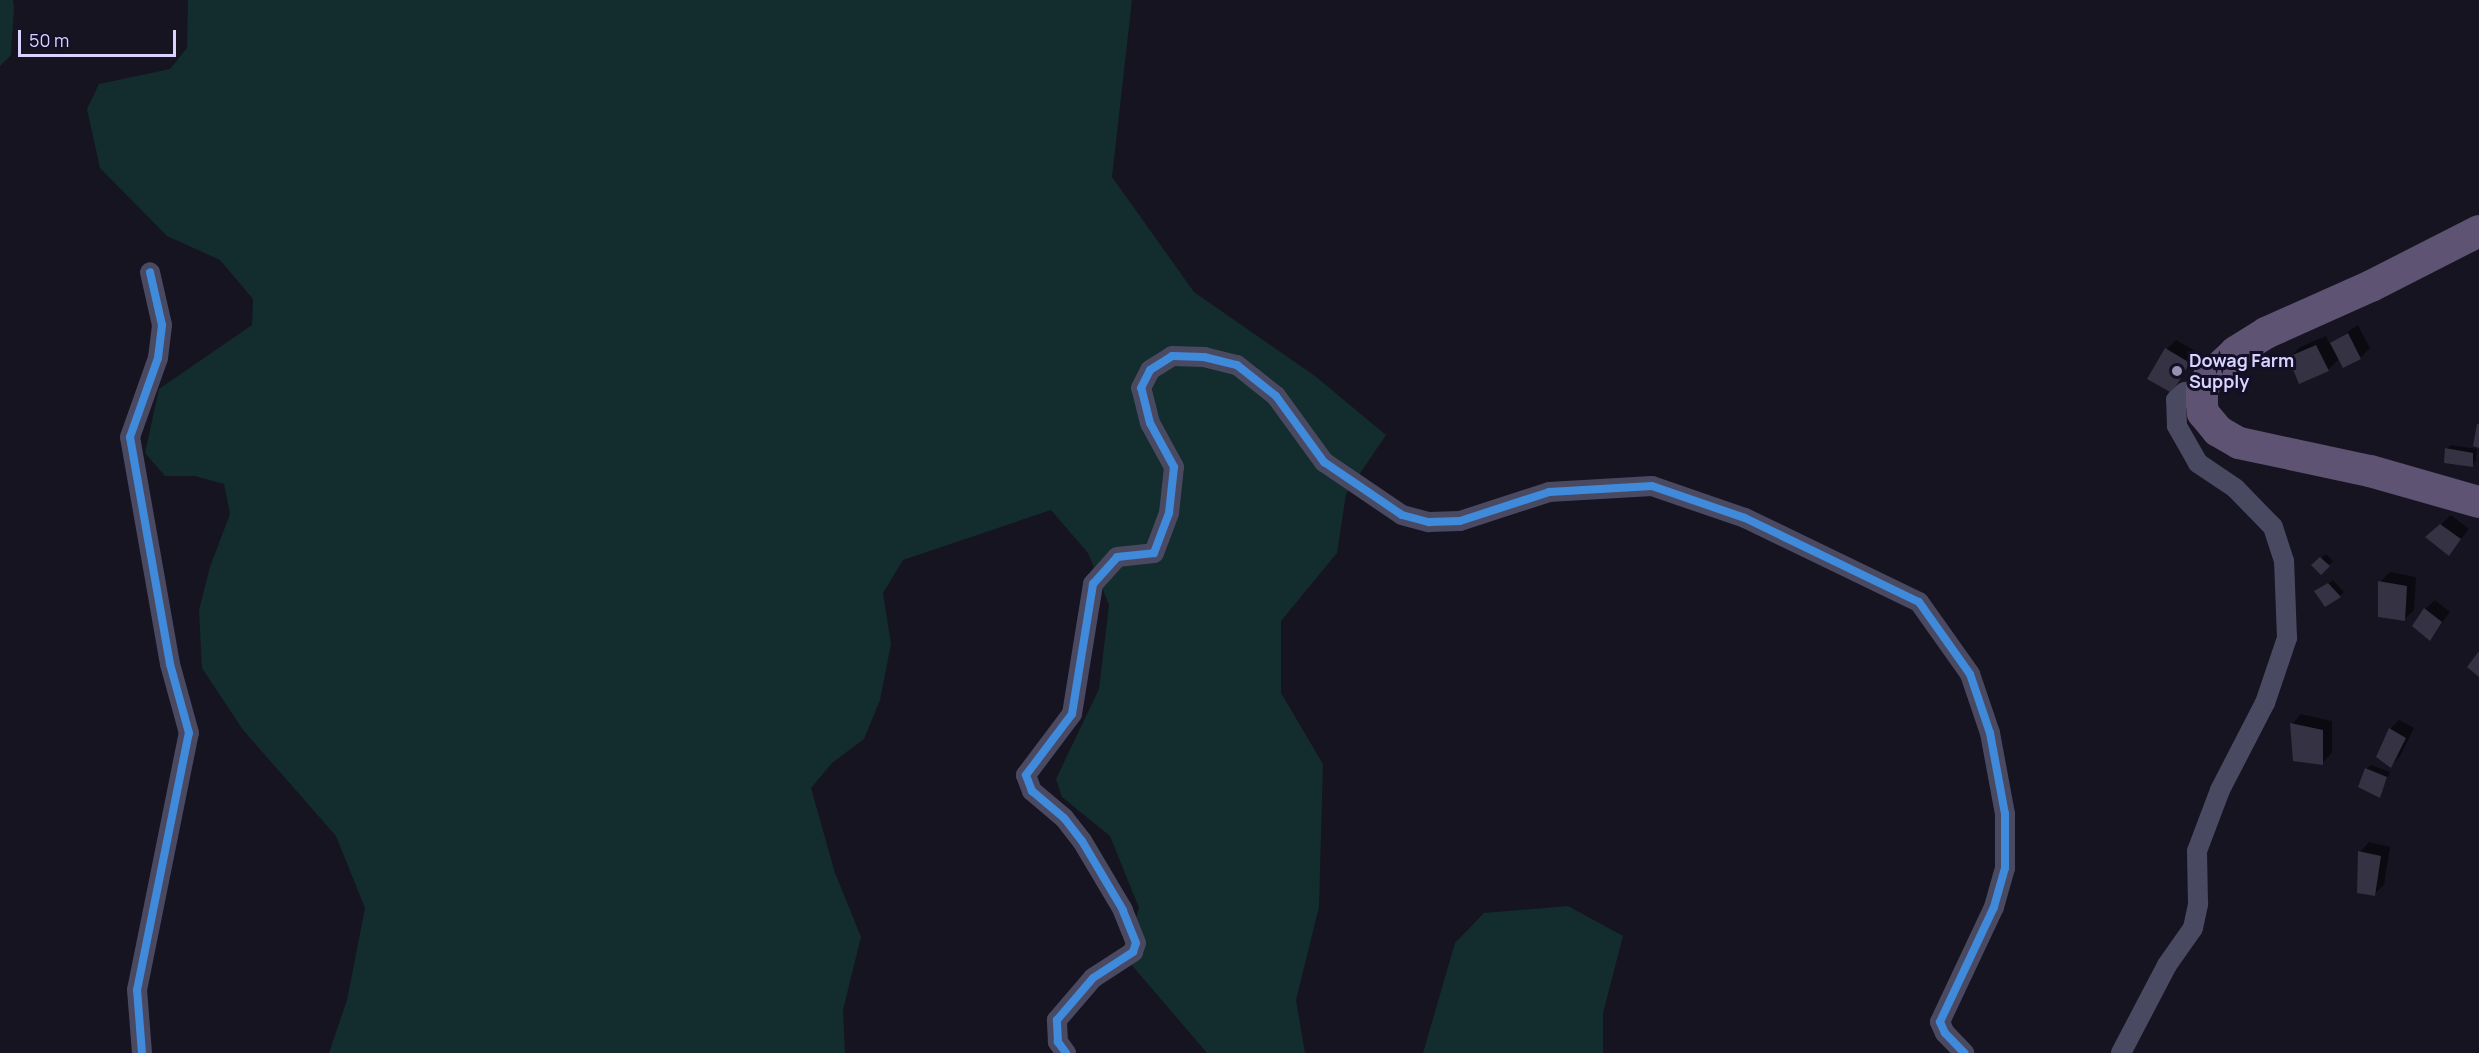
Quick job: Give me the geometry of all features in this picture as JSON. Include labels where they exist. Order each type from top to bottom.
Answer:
[{"type":"main road","points":[[2479,231],[2371,286],[2266,333],[2219,364],[2202,390],[2204,413],[2218,431],[2239,443],[2370,471],[2479,502]]},
{"type":"street","points":[[142,1053],[137,990],[189,733],[170,664],[130,437],[158,358],[162,325],[150,272]]},
{"type":"street","points":[[1066,1053],[1058,1042],[1057,1020],[1093,978],[1133,952],[1136,943],[1123,910],[1082,841],[1064,818],[1032,791],[1026,775],[1072,714],[1093,584],[1117,557],[1154,553],[1169,513],[1174,467],[1150,423],[1140,388],[1150,370],[1172,356],[1204,357],[1238,365],[1276,396],[1324,462],[1402,515],[1429,522],[1460,521],[1549,492],[1652,486],[1745,518],[1919,602],[1970,674],[1976,702],[1990,733],[2005,814],[2005,868],[1994,908],[1940,1022],[1945,1033],[1964,1053]]},
{"type":"street","points":[[2121,1053],[2167,965],[2193,928],[2198,904],[2196,851],[2220,790],[2265,703],[2288,638],[2284,561],[2273,527],[2235,488],[2198,463],[2177,426],[2176,400],[2185,392],[2202,390]]},
{"type":"green space","points":[[0,0],[13,0],[14,8],[11,55],[0,66]]},
{"type":"green space","points":[[188,0],[1132,0],[1112,177],[1194,292],[1315,376],[1386,435],[1346,494],[1337,553],[1281,621],[1281,693],[1323,764],[1319,907],[1296,1000],[1305,1053],[1207,1053],[1124,956],[1139,908],[1110,836],[1062,797],[1056,779],[1099,689],[1109,605],[1088,553],[1051,510],[903,560],[883,593],[891,644],[880,700],[864,739],[832,763],[811,788],[835,873],[861,937],[843,1010],[845,1053],[329,1053],[347,1000],[365,908],[336,836],[243,730],[202,668],[199,610],[210,567],[230,514],[224,484],[195,476],[165,476],[145,453],[159,389],[252,325],[253,299],[220,260],[167,236],[100,168],[87,109],[99,84],[170,69],[187,48]]},
{"type":"green space","points":[[1568,906],[1623,936],[1603,1013],[1603,1053],[1423,1053],[1455,943],[1484,913]]},
{"type":"building","points":[[2348,333],[2361,359],[2343,368],[2330,343]]},
{"type":"building","points":[[2316,345],[2329,371],[2299,384],[2288,357]]},
{"type":"building","points":[[2165,348],[2190,363],[2172,393],[2147,379]]},
{"type":"building","points":[[2477,424],[2479,424],[2479,448],[2473,446]]},
{"type":"building","points":[[2445,448],[2473,453],[2473,467],[2444,463]]},
{"type":"building","points":[[2440,524],[2461,539],[2449,556],[2425,537]]},
{"type":"building","points":[[2320,557],[2330,566],[2321,575],[2311,565]]},
{"type":"building","points":[[2378,581],[2407,586],[2405,621],[2378,617]]},
{"type":"building","points":[[2328,583],[2341,597],[2325,607],[2314,591]]},
{"type":"building","points":[[2424,608],[2442,622],[2430,641],[2412,626]]},
{"type":"building","points":[[2479,651],[2479,677],[2467,667]]},
{"type":"building","points":[[2290,723],[2323,730],[2323,765],[2293,761]]},
{"type":"building","points":[[2389,728],[2406,738],[2391,768],[2376,757]]},
{"type":"building","points":[[2365,768],[2387,777],[2380,798],[2358,787]]},
{"type":"building","points":[[2358,851],[2381,856],[2375,896],[2357,893]]},
{"type":"cycle path","points":[[142,1053],[137,990],[189,733],[170,664],[130,437],[158,358],[162,325],[150,272]]},
{"type":"cycle path","points":[[1066,1053],[1058,1042],[1057,1020],[1093,978],[1133,952],[1136,943],[1123,910],[1082,841],[1064,818],[1032,791],[1026,775],[1072,714],[1093,584],[1117,557],[1154,553],[1169,513],[1174,467],[1150,423],[1141,388],[1150,370],[1172,356],[1204,357],[1237,365],[1276,396],[1324,462],[1402,515],[1429,522],[1460,521],[1549,492],[1652,486],[1745,518],[1919,602],[1970,674],[1990,733],[2005,814],[2005,868],[1994,907],[1940,1022],[1945,1033],[1964,1053]]},
{"type":"place","name":"Dowag Farm Supply","points":[[2177,371]]}]
